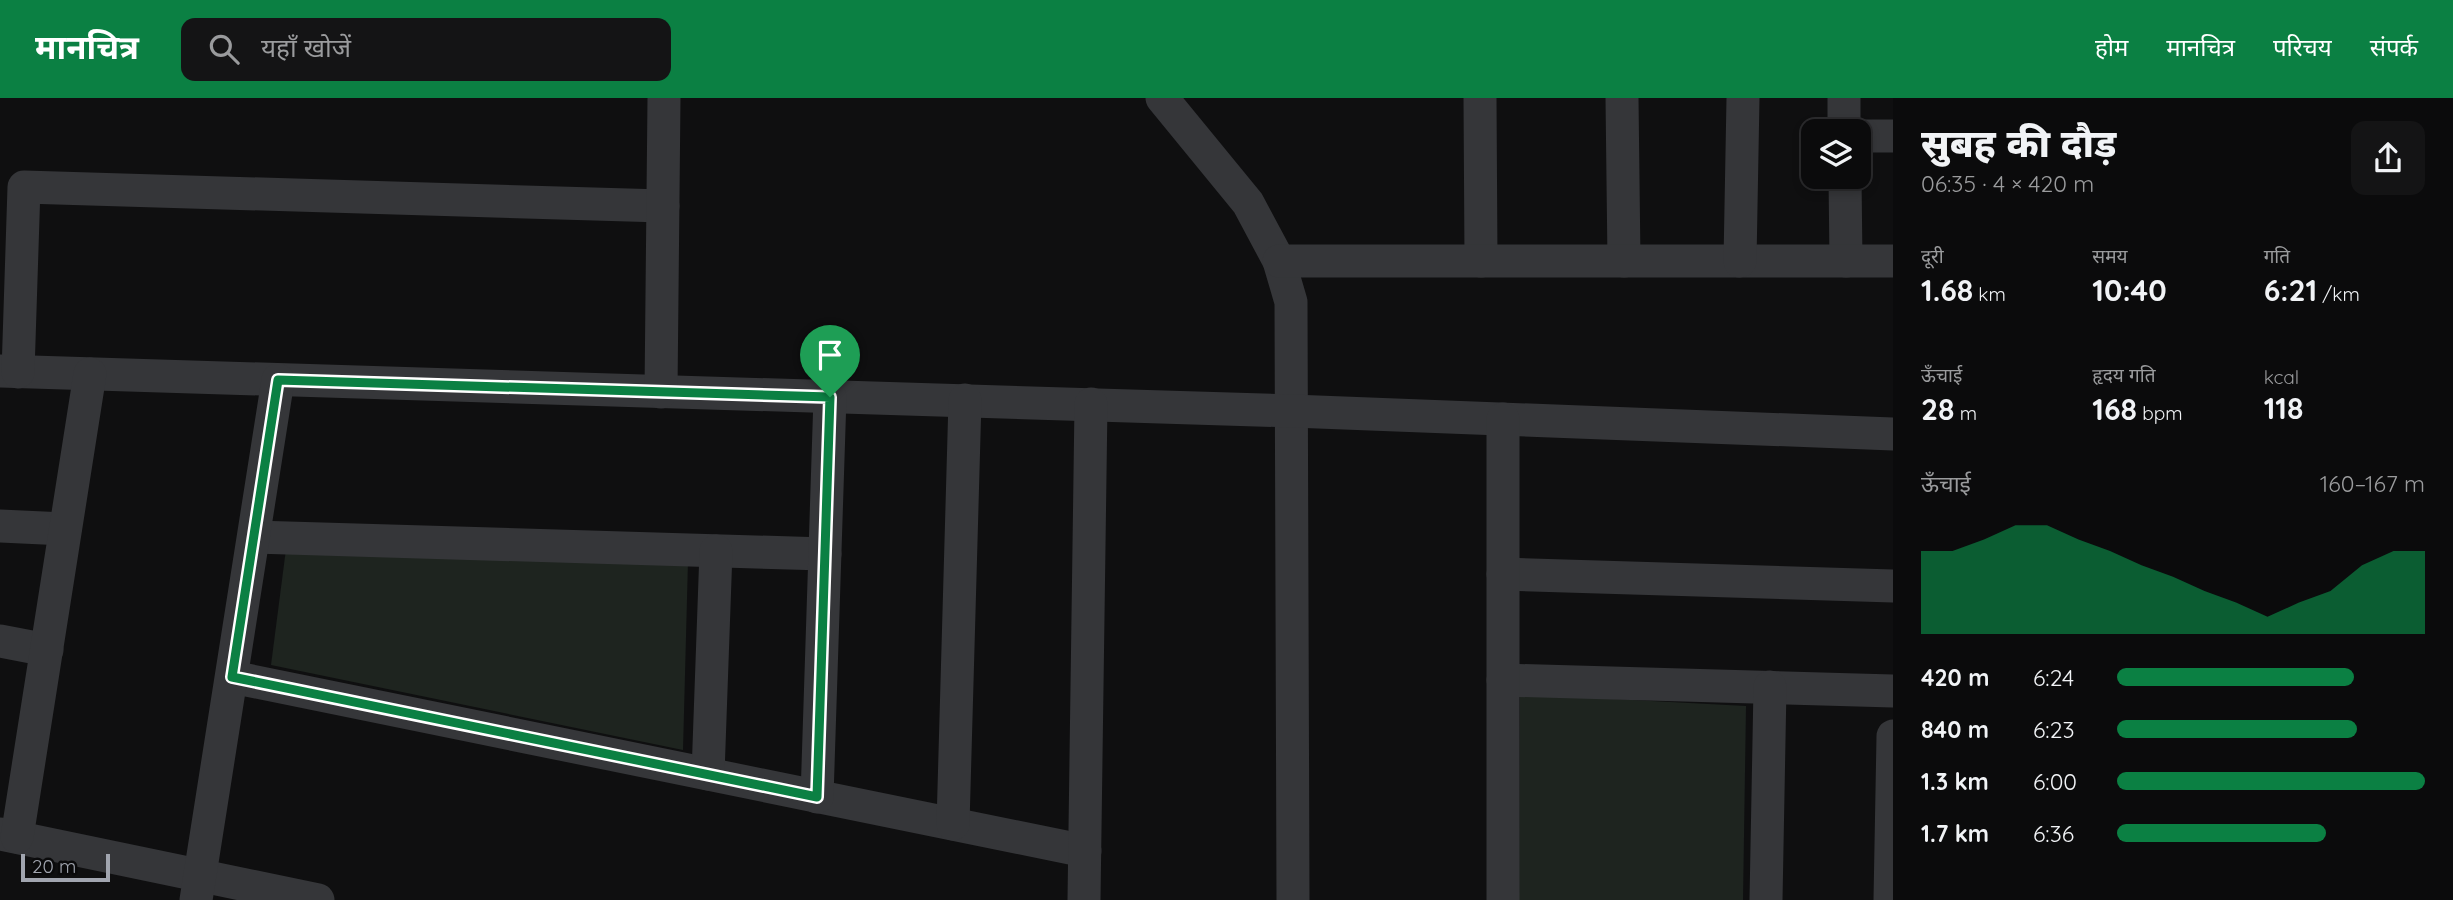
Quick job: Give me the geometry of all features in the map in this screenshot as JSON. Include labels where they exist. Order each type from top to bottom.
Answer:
[{"type":"street","points":[[661,392],[664,98]]},
{"type":"street","points":[[1162,98],[1248,203],[1279,261],[1291,302],[1295,900]]},
{"type":"street","points":[[1480,98],[1481,261]]},
{"type":"street","points":[[1622,98],[1624,261]]},
{"type":"street","points":[[1740,261],[1743,98]]},
{"type":"street","points":[[1844,98],[1844,119]]},
{"type":"street","points":[[1871,136],[1893,136]]},
{"type":"street","points":[[663,206],[24,187],[9,372],[1091,404],[1893,434]]},
{"type":"street","points":[[1845,189],[1846,261]]},
{"type":"street","points":[[1279,261],[1893,261]]},
{"type":"street","points":[[90,374],[47,650],[9,835],[199,888],[318,900]]},
{"type":"street","points":[[199,888],[278,380]]},
{"type":"street","points":[[817,797],[830,397]]},
{"type":"street","points":[[953,824],[965,400]]},
{"type":"street","points":[[1084,900],[1091,404]]},
{"type":"street","points":[[1503,419],[1503,900]]},
{"type":"street","points":[[0,526],[65,529]]},
{"type":"street","points":[[254,537],[825,554]]},
{"type":"street","points":[[708,774],[716,551]]},
{"type":"street","points":[[1503,573],[1893,586]]},
{"type":"street","points":[[0,641],[47,650]]},
{"type":"street","points":[[232,677],[1085,851]]},
{"type":"street","points":[[1503,681],[1893,691]]},
{"type":"street","points":[[1766,900],[1770,687]]},
{"type":"street","points":[[1890,900],[1893,736]]},
{"type":"shaded area","points":[[286,549],[688,561],[683,750],[271,665]]},
{"type":"shaded area","points":[[1520,694],[1746,706],[1743,900],[1519,900]]},
{"type":"route","points":[[278,380],[830,397],[817,797],[232,677],[278,380]]}]
